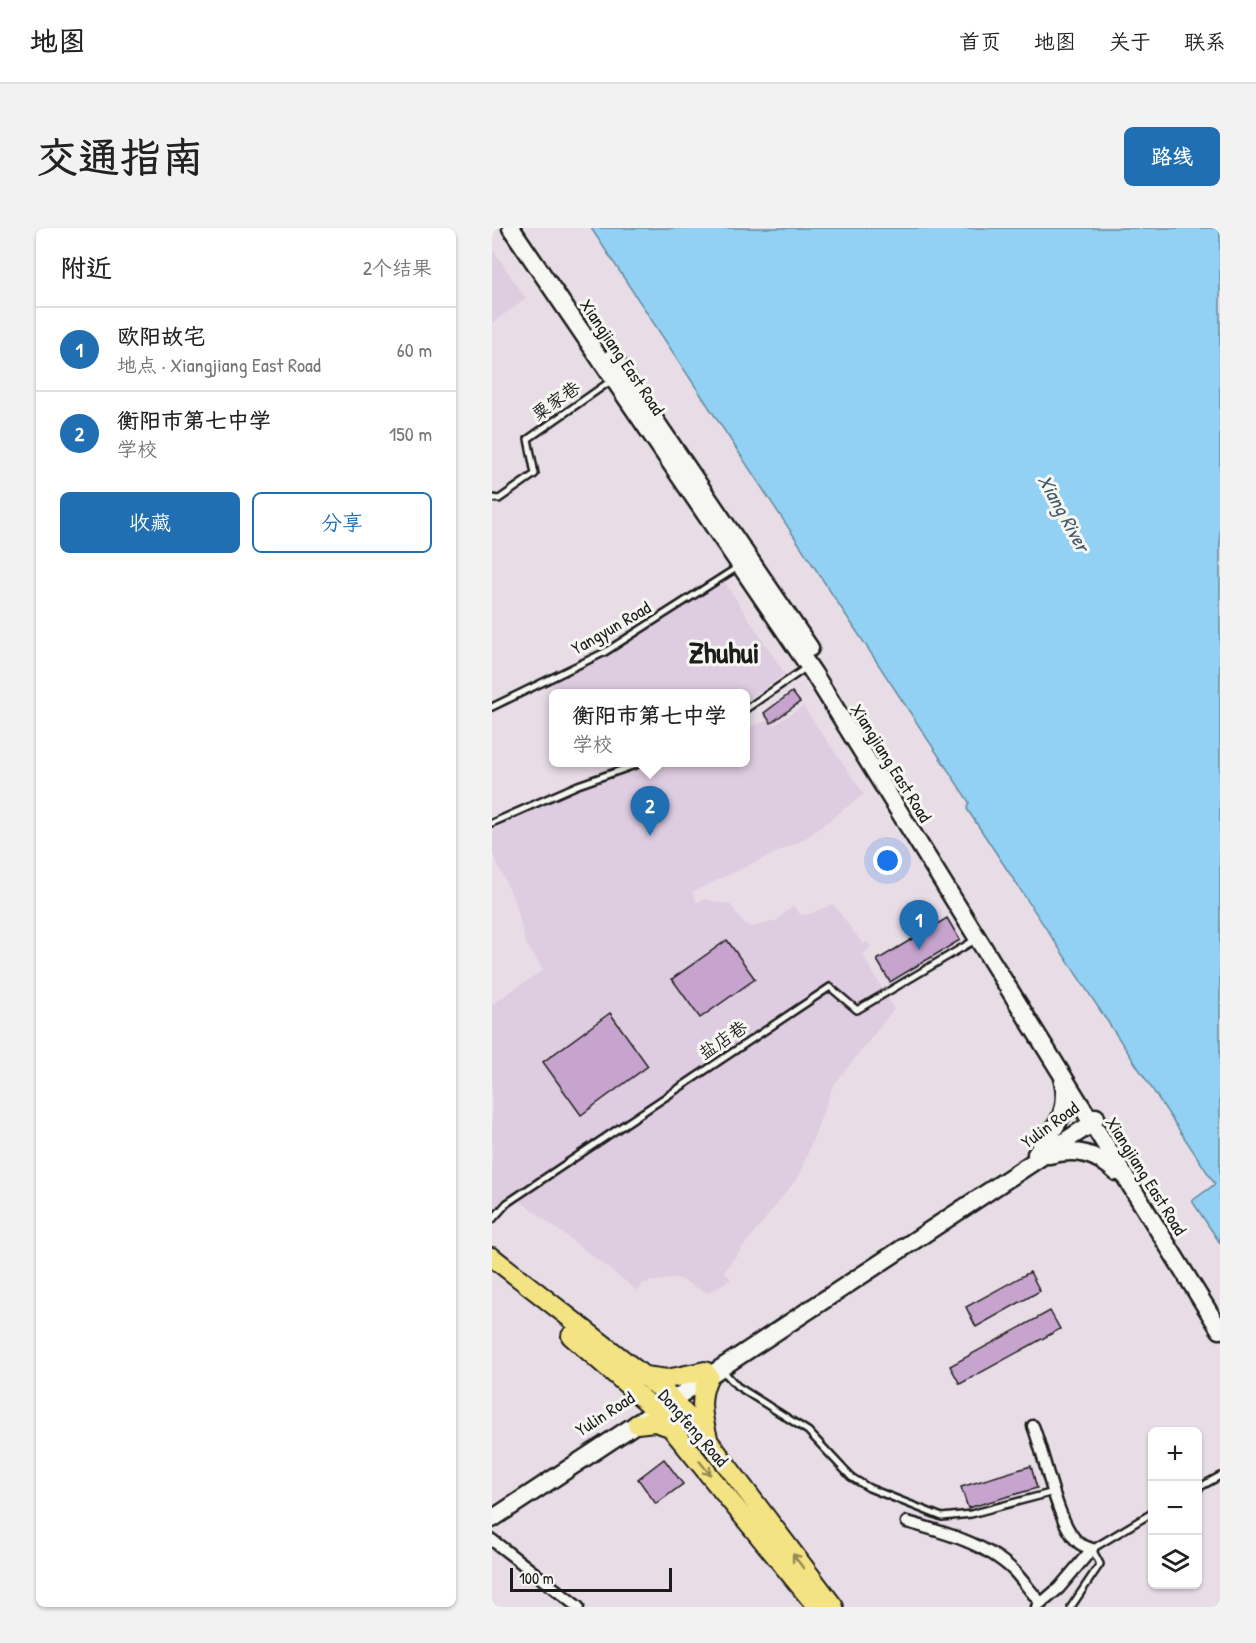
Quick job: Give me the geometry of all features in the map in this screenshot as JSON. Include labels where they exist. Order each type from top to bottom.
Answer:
[{"type":"highway","name":"Dongfeng Road","points":[[492,1257],[636,1381],[654,1408],[817,1607]]},
{"type":"highway","name":"Dongfeng Road","points":[[492,1273],[636,1381],[670,1398],[709,1443],[834,1607]]},
{"type":"highway","points":[[670,1427],[655,1422],[635,1421],[636,1381],[711,1372]]},
{"type":"highway","points":[[709,1443],[701,1411],[702,1390],[711,1372]]},
{"type":"main road","name":"Xiangjiang East Road","points":[[511,228],[809,666],[1061,1076],[1220,1316]]},
{"type":"main road","name":"Xiangjiang East Road","points":[[523,228],[823,668],[1127,1183],[1220,1330]]},
{"type":"main road","points":[[1038,1156],[1059,1122],[1067,1098],[1061,1076]]},
{"type":"main road","name":"Yulin Road","points":[[492,1519],[654,1408],[1091,1120]]},
{"type":"main road","points":[[1038,1156],[1069,1150],[1090,1154],[1109,1166],[1127,1183]]},
{"type":"main road","name":"Yulin Road","points":[[492,1511],[635,1421]]},
{"type":"street","points":[[907,1522],[945,1532],[988,1553],[1012,1569],[1039,1605],[1059,1588],[1092,1549],[1080,1544],[1071,1534],[1054,1492],[1033,1426]]},
{"type":"street","points":[[492,1540],[578,1607]]},
{"type":"lane","name":"粟家巷","points":[[492,498],[499,499],[535,474],[528,439],[613,379]]},
{"type":"lane","name":"Yangyun Road","points":[[492,707],[605,652],[740,566]]},
{"type":"lane","points":[[750,706],[809,666]]},
{"type":"lane","points":[[492,823],[578,785],[630,767]]},
{"type":"lane","name":"盐店巷","points":[[492,1220],[507,1203],[830,987],[857,1010],[977,939]]},
{"type":"lane","points":[[711,1372],[808,1431],[851,1477],[869,1488],[942,1517],[971,1514],[1054,1492]]},
{"type":"lane","points":[[1202,1485],[1220,1476]]},
{"type":"lane","points":[[1071,1607],[1100,1564],[1092,1549],[1148,1515]]},
{"type":"shaded area","points":[[492,248],[526,299],[492,323]]},
{"type":"shaded area","points":[[724,581],[785,674],[750,698],[750,689],[555,689],[550,682],[605,656]]},
{"type":"shaded area","points":[[803,706],[864,794],[803,840],[692,892],[697,902],[704,899],[731,905],[744,924],[751,927],[776,921],[793,906],[801,915],[833,904],[863,944],[868,942],[871,947],[863,955],[894,1009],[833,1086],[799,1176],[724,1271],[731,1279],[708,1293],[677,1278],[643,1283],[638,1291],[519,1200],[502,1216],[492,1208],[492,1004],[543,970],[525,942],[517,907],[492,852],[493,832],[501,824],[577,790],[646,767],[750,767],[750,727],[769,720],[774,725]]},
{"type":"water","name":"Xiang River","points":[[591,228],[1220,228],[1220,1243],[1192,1201],[1215,1184],[967,809],[969,802]]},
{"type":"building","points":[[792,692],[800,702],[771,723],[764,713]]},
{"type":"building","points":[[947,918],[960,940],[890,982],[877,960]]},
{"type":"building","points":[[727,940],[755,979],[700,1018],[672,979]]},
{"type":"building","points":[[610,1013],[648,1066],[581,1115],[543,1062]]},
{"type":"building","points":[[1030,1272],[1040,1291],[976,1327],[966,1307]]},
{"type":"building","points":[[1050,1311],[1060,1329],[960,1384],[950,1366]]},
{"type":"building","points":[[664,1459],[683,1484],[656,1504],[638,1479]]},
{"type":"building","points":[[1031,1466],[1037,1488],[968,1508],[961,1487]]},
{"type":"place","name":"衡阳市第七中学","points":[[650,836]]},
{"type":"place","name":"欧阳故宅","points":[[919,950]]},
{"type":"district","name":"Zhuhui","points":[[724,653]]}]
